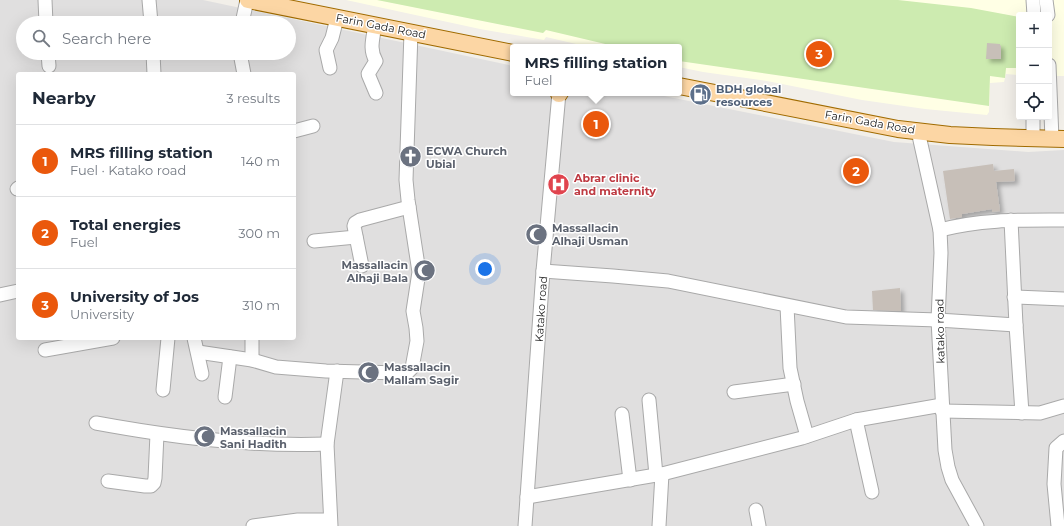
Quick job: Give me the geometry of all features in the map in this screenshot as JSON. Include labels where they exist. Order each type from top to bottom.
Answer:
[{"type":"main road","name":"Farin Gada Road","points":[[248,0],[510,52]]},
{"type":"main road","name":"Farin Gada Road","points":[[682,87],[887,127],[950,135],[1058,139]]},
{"type":"street","points":[[45,0],[46,16]]},
{"type":"street","points":[[149,0],[150,16]]},
{"type":"street","points":[[244,16],[248,0]]},
{"type":"street","points":[[1033,0],[1034,12]]},
{"type":"street","points":[[1046,0],[1048,12]]},
{"type":"street","points":[[330,68],[326,50],[332,38],[337,18]]},
{"type":"street","points":[[375,25],[372,54],[376,62],[368,74],[376,93]]},
{"type":"street","points":[[198,352],[252,360],[276,367],[326,371],[399,373],[408,372],[412,368],[417,341],[413,311],[419,272],[406,180],[406,140],[411,32]]},
{"type":"street","points":[[49,60],[49,66]]},
{"type":"street","points":[[153,60],[154,72]]},
{"type":"street","points":[[241,60],[244,72]]},
{"type":"street","points":[[1051,84],[1058,139]]},
{"type":"street","name":"Katako road","points":[[525,526],[543,271],[559,96]]},
{"type":"street","points":[[1033,120],[1033,139]]},
{"type":"street","points":[[296,130],[313,126]]},
{"type":"street","name":"katako road","points":[[918,131],[940,230],[941,253],[938,320],[945,450],[952,480],[975,526]]},
{"type":"street","points":[[362,266],[354,226],[355,223],[360,220],[409,208]]},
{"type":"street","points":[[1011,220],[1014,297],[1022,413]]},
{"type":"street","points":[[940,230],[955,226],[990,221],[1064,220]]},
{"type":"street","points":[[314,241],[356,237]]},
{"type":"street","points":[[543,271],[668,281],[846,317],[938,320],[1016,325]]},
{"type":"street","points":[[0,295],[16,292]]},
{"type":"street","points":[[1014,297],[1064,299]]},
{"type":"street","points":[[787,306],[790,368],[807,436]]},
{"type":"street","points":[[44,350],[102,340]]},
{"type":"street","points":[[163,390],[168,340]]},
{"type":"street","points":[[195,340],[202,374]]},
{"type":"street","points":[[252,340],[252,360]]},
{"type":"street","points":[[225,397],[230,357]]},
{"type":"street","points":[[253,526],[298,520],[330,523],[327,444],[337,371]]},
{"type":"street","points":[[734,392],[794,384]]},
{"type":"street","points":[[649,400],[659,475],[659,526]]},
{"type":"street","points":[[527,497],[659,475],[807,436],[856,420],[942,408],[1040,413],[1064,406]]},
{"type":"street","points":[[622,414],[630,480]]},
{"type":"street","points":[[856,420],[872,492]]},
{"type":"street","points":[[96,423],[190,438],[288,446],[327,444]]},
{"type":"street","points":[[108,481],[151,486],[154,483],[155,478],[158,434]]},
{"type":"street","points":[[1058,526],[1059,484],[1056,448],[1064,441]]},
{"type":"street","points":[[756,510],[759,526]]},
{"type":"shaded area","points":[[0,0],[203,0],[278,16],[16,16],[16,60],[296,60],[296,20],[510,65],[510,96],[664,96],[894,142],[1028,152],[1064,150],[1064,526],[0,526]]},
{"type":"shaded area","points":[[346,0],[1064,0],[1064,76],[1052,76],[1052,12],[1016,12],[1016,75],[1006,74],[1004,82],[990,83],[989,112],[987,115],[925,109],[862,100],[767,81],[682,68],[682,44],[576,44],[546,37],[544,40],[480,29]]},
{"type":"green space","points":[[377,0],[898,0],[971,8],[1016,16],[1016,68],[1006,68],[1005,78],[990,76],[989,106],[682,61],[682,44],[605,44],[546,30],[543,33]]},
{"type":"building","points":[[987,43],[1000,44],[1001,59],[986,59]]},
{"type":"building","points":[[993,164],[994,171],[1014,169],[1015,181],[996,182],[1000,211],[992,212],[992,209],[962,214],[962,217],[950,219],[943,171]]},
{"type":"building","points":[[900,288],[901,311],[873,310],[872,291]]},
{"type":"place","name":"University of Jos","points":[[819,54]]},
{"type":"place","name":"BDH global resources","points":[[700,95]]},
{"type":"place","name":"MRS filling station","points":[[596,124]]},
{"type":"place","name":"ECWA Church Ubial","points":[[410,157]]},
{"type":"place","name":"Total energies","points":[[856,171]]},
{"type":"place","name":"Abrar clinic and maternity","points":[[558,184]]},
{"type":"place","name":"Massallacin Alhaji Usman","points":[[537,234]]},
{"type":"place","name":"Massallacin Alhaji Bala","points":[[424,271]]},
{"type":"place","name":"Massallacin Mallam Sagir","points":[[368,373]]},
{"type":"place","name":"Massallacin Sani Hadith","points":[[204,437]]}]
